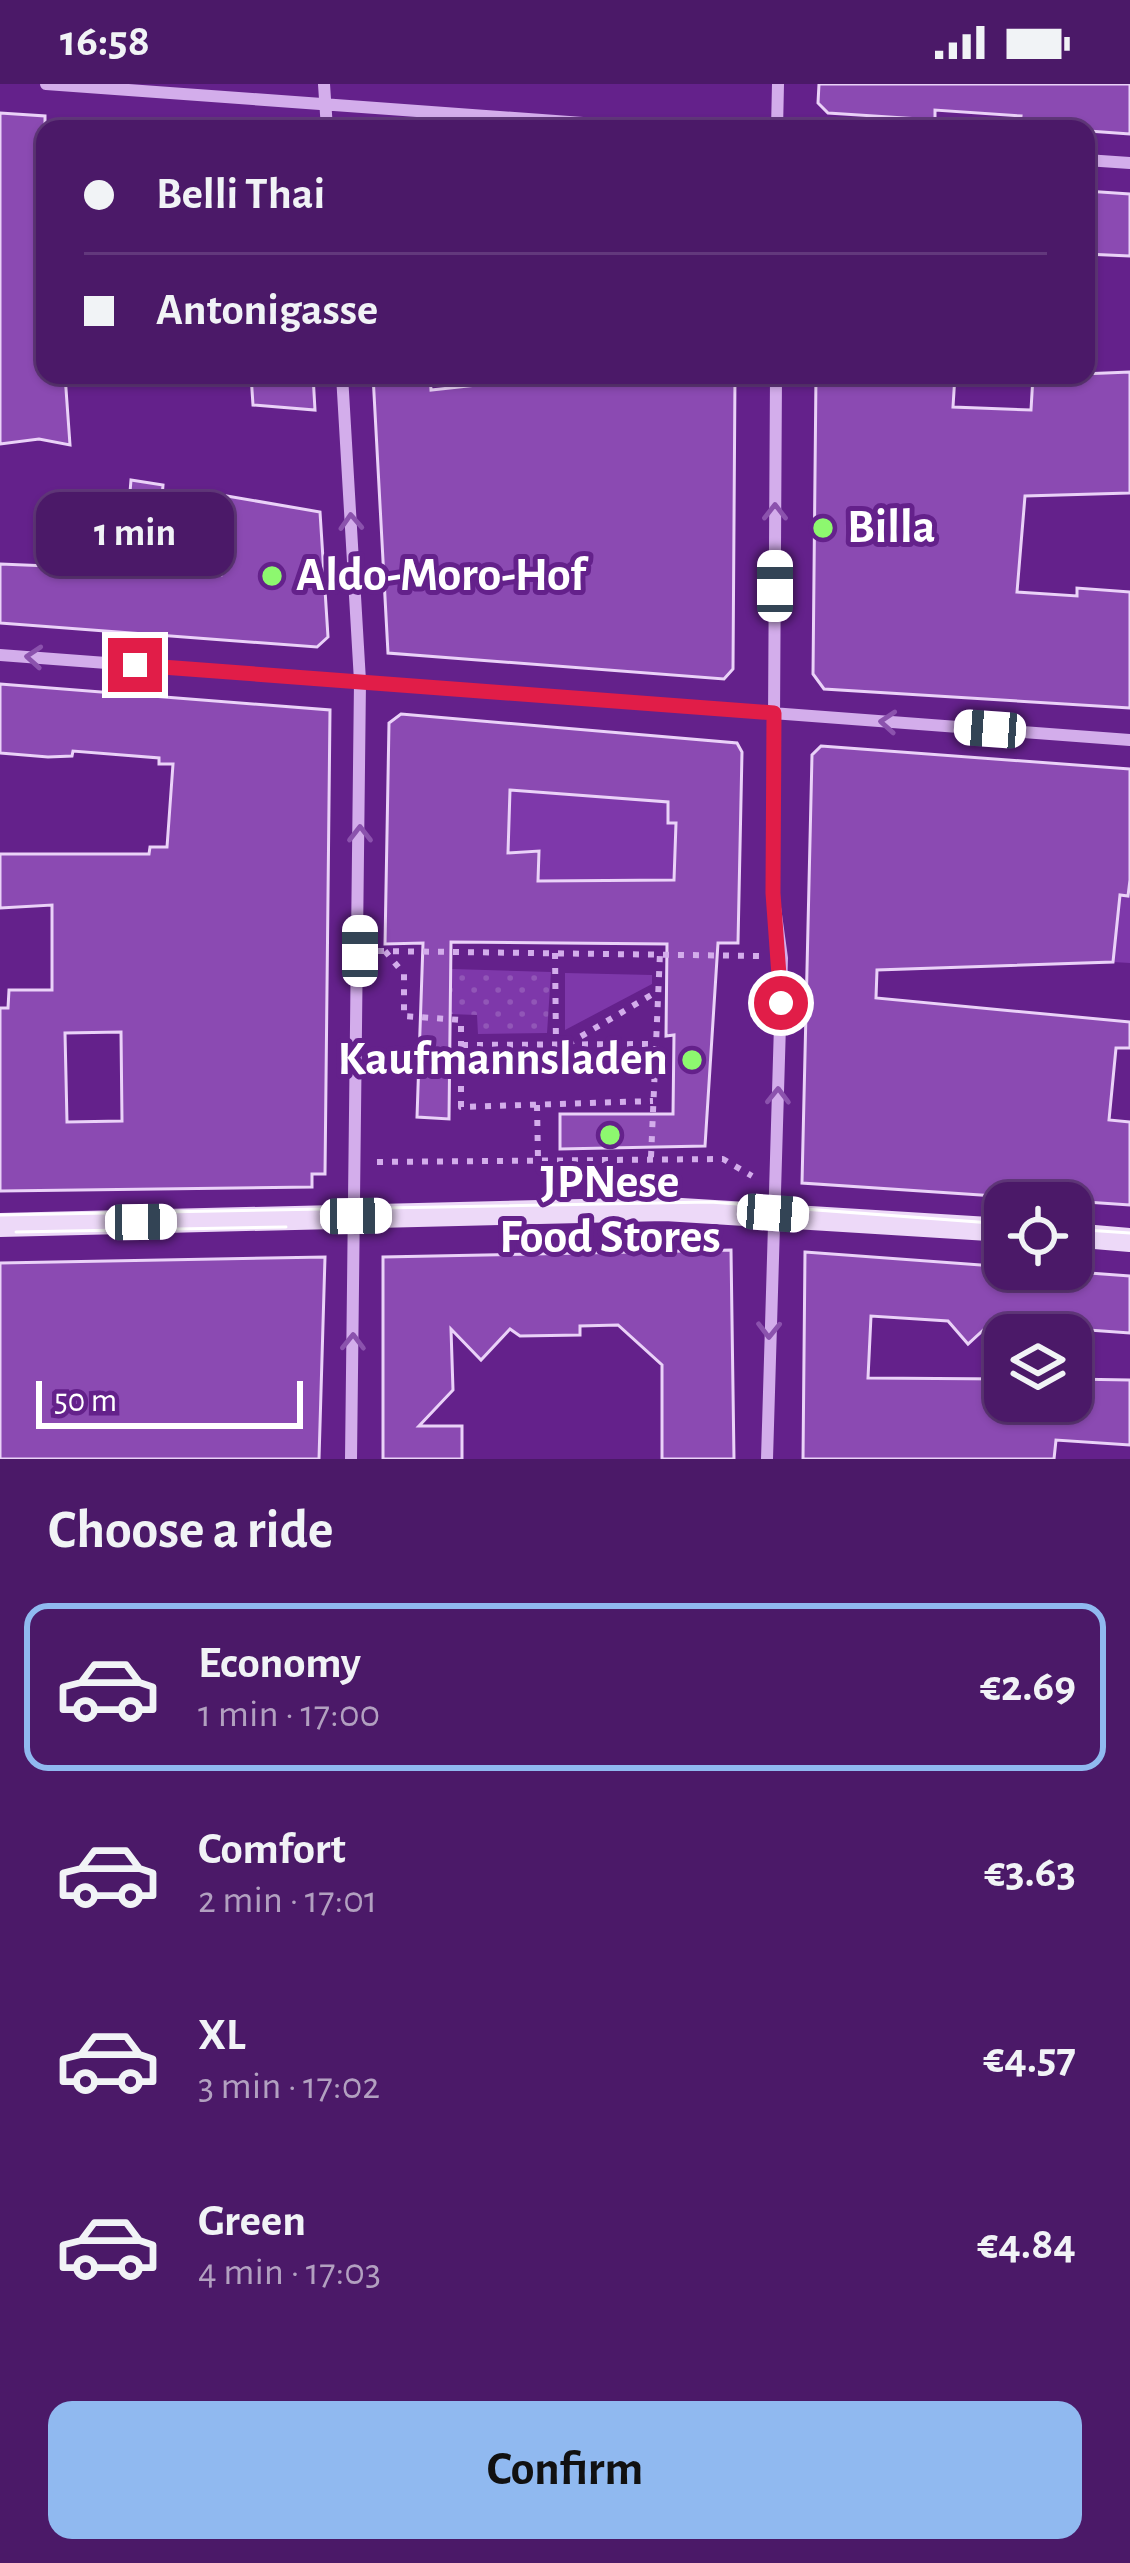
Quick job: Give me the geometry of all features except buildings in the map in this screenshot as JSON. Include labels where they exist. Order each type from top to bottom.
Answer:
[{"type":"street","points":[[46,84],[543,120]]},
{"type":"street","points":[[324,84],[326,120]]},
{"type":"street","points":[[777,120],[778,84]]},
{"type":"street","points":[[1095,161],[1130,163]]},
{"type":"street","points":[[343,384],[360,681],[351,1459]]},
{"type":"street","points":[[767,1459],[782,958],[773,893],[776,384]]},
{"type":"street","points":[[0,655],[1130,740]]},
{"type":"street","points":[[0,1225],[664,1209],[984,1228]]},
{"type":"street","points":[[1092,1237],[1130,1240]]},
{"type":"path","points":[[360,951],[782,958]]},
{"type":"path","points":[[386,951],[404,974],[404,1016],[461,1020],[461,1107],[653,1101]]},
{"type":"path","points":[[555,952],[556,1045]]},
{"type":"path","points":[[651,1156],[660,953]]},
{"type":"path","points":[[568,1045],[658,991]]},
{"type":"path","points":[[462,1046],[656,1044]]},
{"type":"path","points":[[537,1105],[538,1159]]},
{"type":"path","points":[[377,1162],[651,1156],[724,1159],[760,1181]]},
{"type":"shaded area","points":[[476,787],[670,802],[668,822],[676,823],[678,885],[665,880],[551,886],[551,880],[535,881],[539,852],[446,868]]},
{"type":"shaded area","points":[[1130,880],[1130,963],[1113,962],[1120,895],[1128,895]]},
{"type":"shaded area","points":[[451,969],[551,972],[547,1033],[478,1034],[477,1015],[450,1014]]},
{"type":"shaded area","points":[[565,973],[652,975],[652,984],[565,1030]]},
{"type":"tram line","points":[[0,1215],[710,1202],[984,1222]]},
{"type":"tram line","points":[[16,1232],[286,1227]]},
{"type":"tram line","points":[[1092,1230],[1130,1233]]},
{"type":"place","name":"Billa","points":[[823,528]]},
{"type":"place","name":"Aldo-Moro-Hof","points":[[272,576]]},
{"type":"place","name":"Kaufmannsladen","points":[[692,1060]]},
{"type":"place","name":"JPNese Food Stores","points":[[610,1135]]},
{"type":"route","points":[[135,665],[774,713],[773,893],[782,958],[781,1003]]}]
